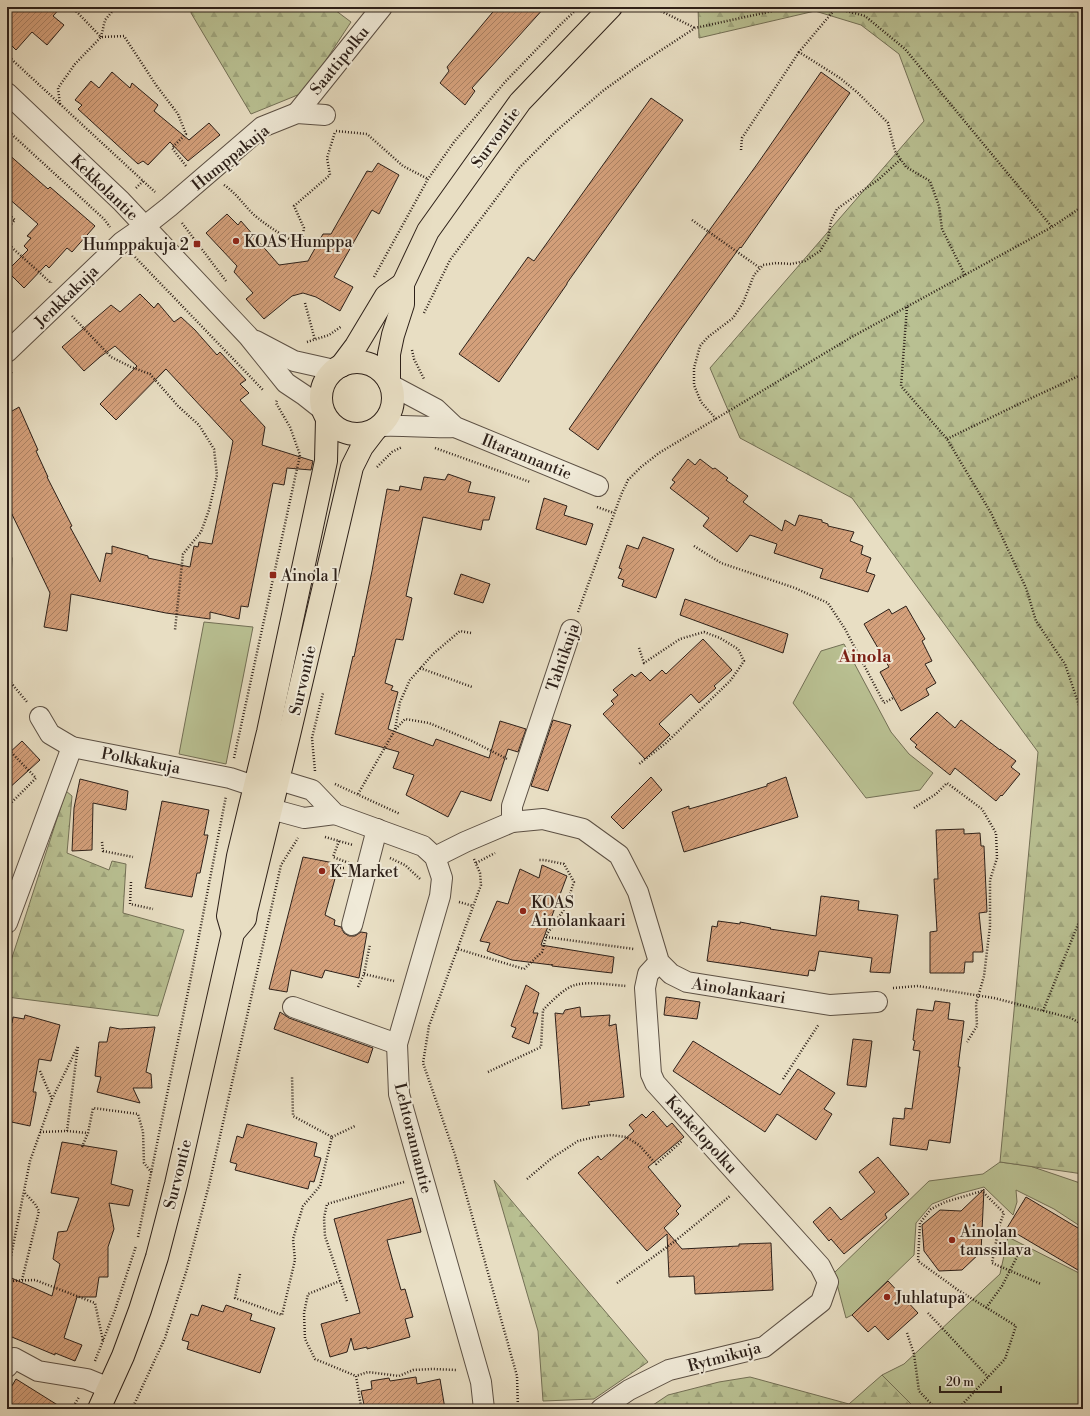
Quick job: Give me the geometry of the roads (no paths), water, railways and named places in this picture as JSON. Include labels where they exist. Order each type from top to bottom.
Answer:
[{"type":"main road","name":"Survontie","points":[[390,383],[389,354],[393,335],[403,304],[403,284],[428,231],[520,102],[611,7]]},
{"type":"main road","name":"Survontie","points":[[337,368],[356,346],[386,296],[403,284]]},
{"type":"main road","points":[[351,362],[362,362],[373,366],[382,372],[390,383],[394,396],[392,407],[388,417],[378,428],[365,433],[355,434],[344,432],[335,427],[325,415],[321,402],[321,393],[324,384],[337,368],[351,362]]},
{"type":"main road","name":"Survontie","points":[[233,933],[228,916],[238,856],[268,732],[326,461],[325,415]]},
{"type":"main road","name":"Survontie","points":[[99,1409],[123,1356],[140,1310],[176,1184],[233,933],[245,919],[352,467],[362,446],[378,428]]},
{"type":"street","name":"Saattipolku","points":[[296,114],[382,7]]},
{"type":"street","name":"Kekkolantie","points":[[7,93],[121,201],[249,337],[286,383],[304,395],[325,415]]},
{"type":"street","name":"Humppakuja","points":[[145,226],[262,127],[296,114],[330,126]]},
{"type":"street","name":"Jenkkakuja","points":[[7,352],[122,242],[145,226]]},
{"type":"street","name":"Kekkolantie","points":[[249,337],[294,361],[337,368]]},
{"type":"street","name":"Iltarannantie","points":[[390,383],[436,409],[455,427],[598,486]]},
{"type":"street","name":"Iltarannantie","points":[[378,428],[419,426],[434,428],[455,427]]},
{"type":"street","name":"Tahtikuja","points":[[512,822],[512,806],[571,630]]},
{"type":"street","name":"Polkkakuja","points":[[40,717],[50,734],[72,747],[230,778],[254,786]]},
{"type":"street","points":[[7,923],[72,747]]},
{"type":"street","points":[[335,814],[321,785],[279,780],[254,786],[271,809],[304,818],[335,814],[423,846],[435,857],[464,842],[512,822],[543,819],[582,829],[619,855],[638,892],[650,975]]},
{"type":"street","points":[[352,925],[376,829]]},
{"type":"street","name":"Lehtorannantie","points":[[435,857],[442,878],[440,896],[397,1044],[399,1094],[481,1382],[484,1409]]},
{"type":"street","name":"Ainolankaari","points":[[650,975],[671,974],[687,982],[830,1004],[878,1002]]},
{"type":"street","name":"Karkelopolku","points":[[650,975],[651,1074],[656,1083],[820,1266],[828,1282]]},
{"type":"street","points":[[293,1007],[397,1044]]},
{"type":"street","name":"Rytmikuja","points":[[601,1409],[629,1390],[669,1370],[764,1347],[822,1302],[828,1282]]},
{"type":"street","points":[[7,1367],[14,1358],[38,1371],[87,1380],[109,1388]]},
{"type":"place","name":"KOAS Humppa","points":[[236,241]]},
{"type":"place","name":"Humppakuja 2","points":[[197,244]]},
{"type":"place","name":"Ainola 1","points":[[273,575]]},
{"type":"place","name":"K-Market","points":[[322,871]]},
{"type":"place","name":"KOAS Ainolankaari","points":[[523,911]]},
{"type":"place","name":"Ainolan tanssilava","points":[[952,1240]]},
{"type":"place","name":"Juhlatupa","points":[[887,1297]]},
{"type":"district","name":"Ainola","points":[[865,656]]}]
